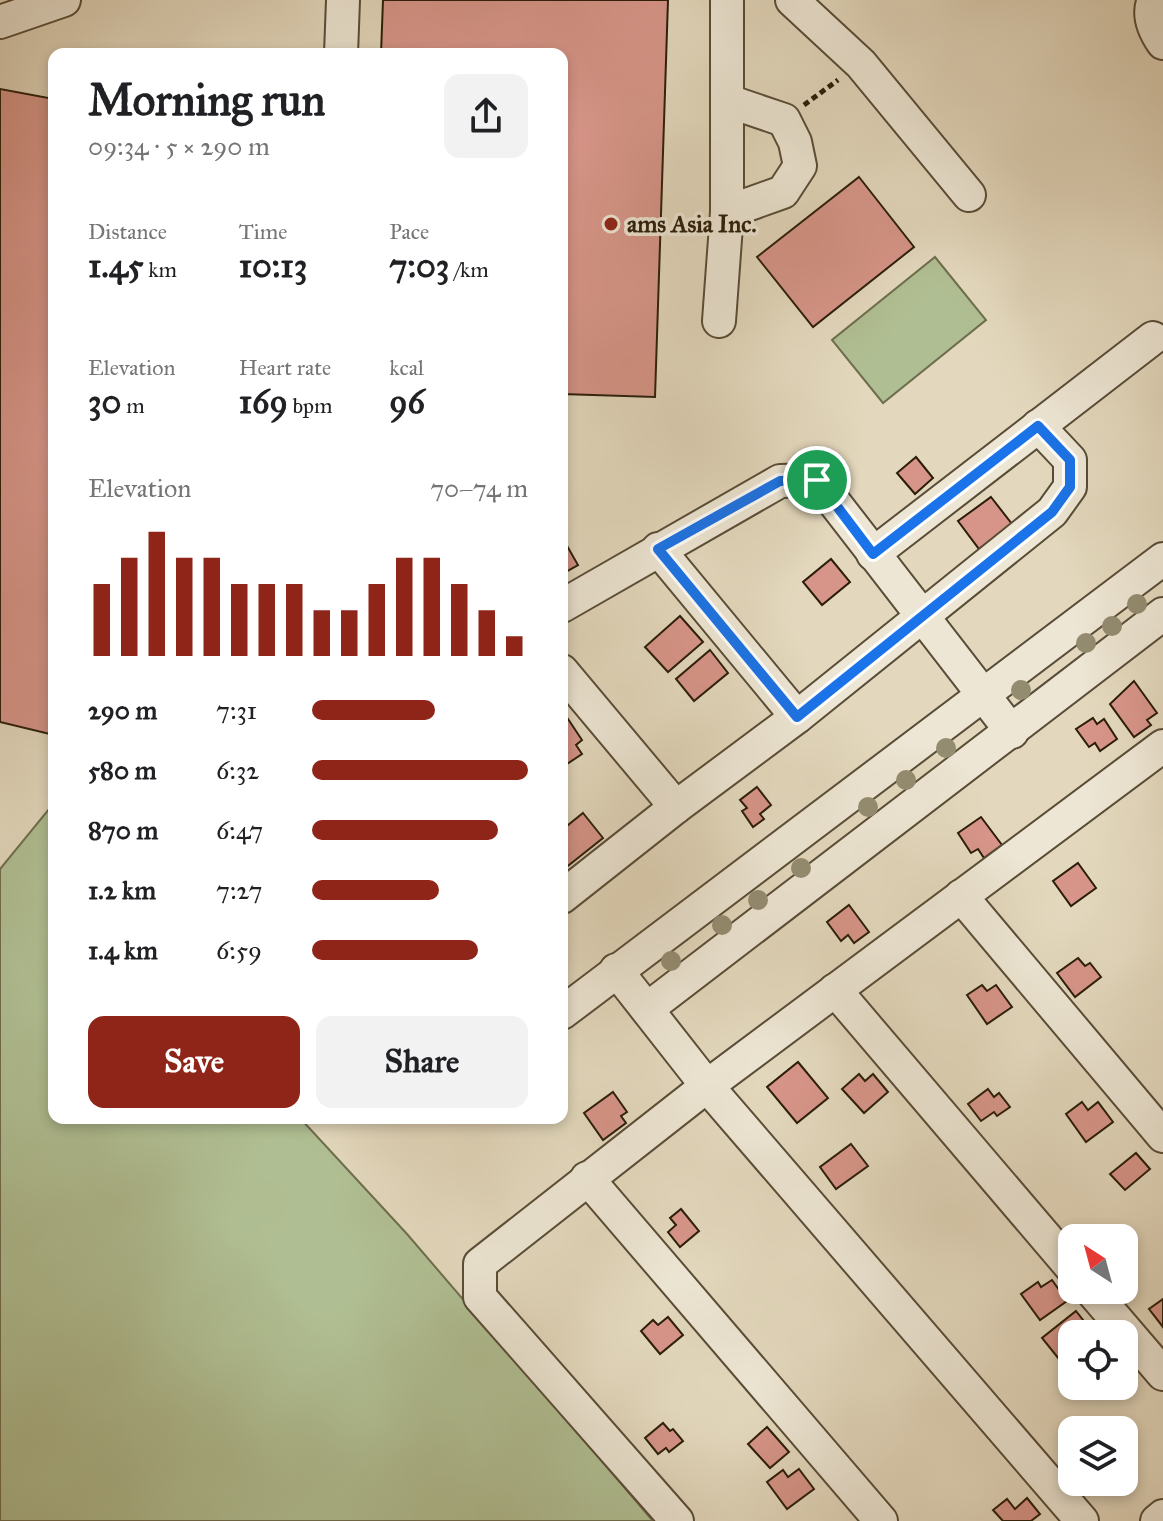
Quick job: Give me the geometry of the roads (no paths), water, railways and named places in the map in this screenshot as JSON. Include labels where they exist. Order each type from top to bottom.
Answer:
[{"type":"street","points":[[0,22],[64,0]]},
{"type":"street","points":[[341,48],[343,0]]},
{"type":"street","points":[[719,321],[727,212],[727,0]]},
{"type":"street","points":[[792,0],[861,64],[969,195]]},
{"type":"street","points":[[1154,0],[1150,9],[1155,32],[1163,43]]},
{"type":"street","points":[[727,212],[783,192],[800,166],[795,142],[784,120],[728,101]]},
{"type":"street","points":[[873,554],[1153,338]]},
{"type":"street","points":[[568,892],[797,717],[1052,512],[1070,487],[1070,460],[1038,426]]},
{"type":"street","points":[[568,602],[780,481],[817,480],[1012,732]]},
{"type":"street","points":[[658,549],[797,717]]},
{"type":"street","points":[[568,1008],[1163,559]]},
{"type":"street","points":[[647,1009],[1163,614]]},
{"type":"street","points":[[568,678],[676,807]]},
{"type":"street","points":[[677,1521],[480,1297],[480,1264],[707,1086],[1163,746]]},
{"type":"street","points":[[961,896],[1161,1130]]},
{"type":"street","points":[[616,970],[707,1086],[1082,1521]]},
{"type":"street","points":[[835,990],[1058,1252]]},
{"type":"street","points":[[587,1178],[881,1521]]},
{"type":"street","points":[[1103,1304],[1163,1374]]},
{"type":"street","points":[[1157,1521],[1163,1516]]},
{"type":"place","name":"ams Asia Inc.","points":[[611,224]]}]
